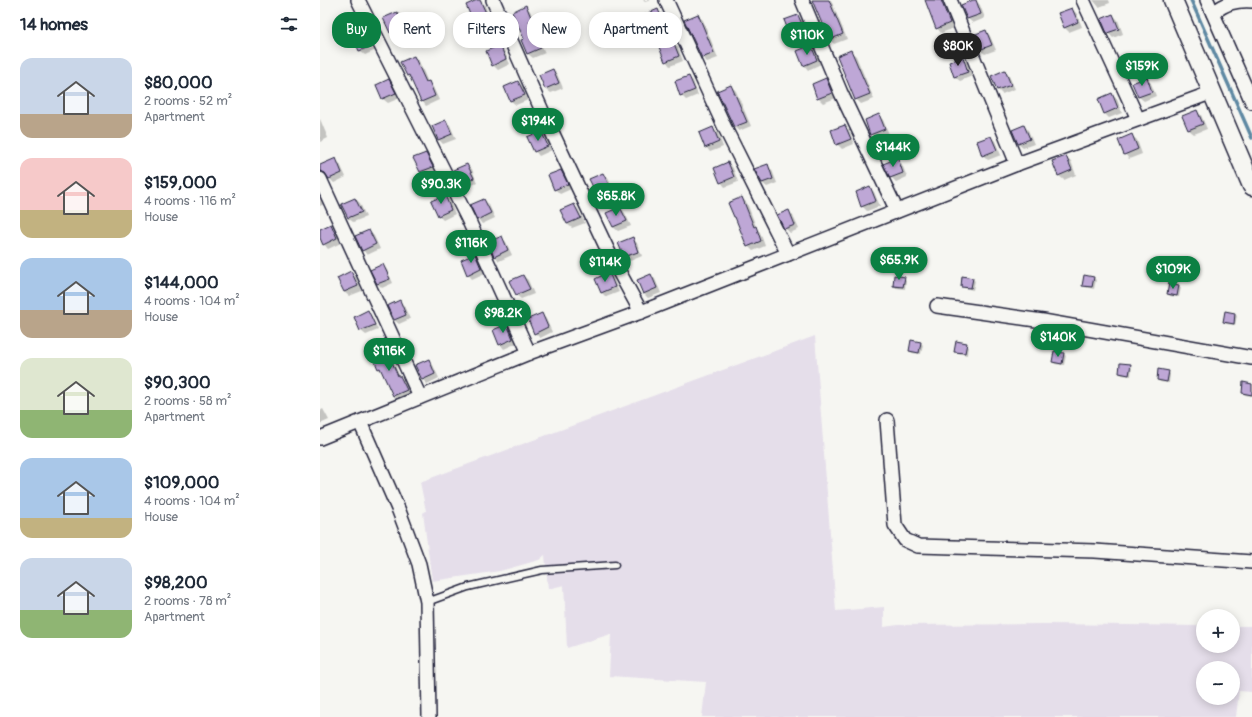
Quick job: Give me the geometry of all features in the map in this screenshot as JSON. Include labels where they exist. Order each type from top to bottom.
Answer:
[{"type":"street","points":[[358,0],[468,219],[529,353]]},
{"type":"street","points":[[492,0],[610,255],[641,312]]},
{"type":"street","points":[[666,0],[725,128],[788,254]]},
{"type":"street","points":[[802,0],[841,93],[898,211]]},
{"type":"street","points":[[950,0],[1017,164]]},
{"type":"street","points":[[1083,0],[1138,119]]},
{"type":"street","points":[[1173,0],[1252,186]]},
{"type":"street","points":[[1207,0],[1252,102]]},
{"type":"street","points":[[1212,13],[1225,4],[1241,0],[1252,1]]},
{"type":"street","points":[[320,438],[529,353],[641,312],[1017,164],[1212,92]]},
{"type":"street","points":[[320,179],[420,397]]},
{"type":"street","points":[[937,306],[1043,321],[1252,358]]},
{"type":"street","points":[[887,420],[895,525],[905,540],[918,546],[1094,551],[1252,562]]},
{"type":"street","points":[[360,422],[399,511],[419,564],[427,602],[429,717]]},
{"type":"lane","points":[[427,602],[468,587],[542,570],[615,565]]},
{"type":"shaded area","points":[[815,336],[836,611],[884,607],[884,627],[898,625],[1047,624],[1196,626],[1196,653],[1240,653],[1240,626],[1252,626],[1252,692],[1240,691],[1240,661],[1196,661],[1196,705],[1237,705],[1236,717],[702,717],[706,682],[609,676],[611,634],[567,648],[564,585],[548,589],[545,555],[539,560],[500,571],[432,581],[423,513],[426,511],[420,482]]},
{"type":"building","points":[[480,0],[486,12],[469,12],[466,5]]},
{"type":"building","points":[[812,0],[829,0],[843,34],[829,40]]},
{"type":"building","points":[[925,0],[941,0],[950,23],[936,29]]},
{"type":"building","points":[[976,0],[981,14],[967,19],[961,5]]},
{"type":"building","points":[[526,5],[529,12],[527,12],[527,48],[541,48],[527,54],[521,40],[524,39],[519,28],[519,12],[512,12]]},
{"type":"building","points":[[1072,8],[1078,22],[1064,28],[1058,13]]},
{"type":"building","points":[[658,9],[659,12],[651,12]]},
{"type":"building","points":[[698,14],[714,53],[702,58],[684,20]]},
{"type":"building","points":[[1113,14],[1119,29],[1107,33],[1101,19]]},
{"type":"building","points":[[389,15],[389,31],[383,18]]},
{"type":"building","points":[[798,15],[804,29],[790,35],[784,20]]},
{"type":"building","points":[[986,30],[992,45],[979,50],[973,35]]},
{"type":"building","points":[[811,45],[817,60],[803,66],[797,51]]},
{"type":"building","points":[[358,48],[367,48],[359,51]]},
{"type":"building","points":[[493,48],[501,48],[506,59],[492,66],[486,51]]},
{"type":"building","points":[[659,48],[676,48],[679,56],[665,62]]},
{"type":"building","points":[[851,50],[870,94],[855,100],[837,56]]},
{"type":"building","points":[[414,56],[426,82],[429,81],[435,96],[421,102],[409,75],[407,76],[400,62]]},
{"type":"building","points":[[963,57],[968,72],[954,77],[949,62]]},
{"type":"building","points":[[553,69],[559,83],[545,89],[539,75]]},
{"type":"building","points":[[1005,70],[1011,85],[997,90],[991,76]]},
{"type":"building","points":[[689,76],[695,90],[680,96],[675,81]]},
{"type":"building","points":[[1147,77],[1152,92],[1138,97],[1132,83]]},
{"type":"building","points":[[826,78],[832,93],[817,99],[812,84]]},
{"type":"building","points":[[389,79],[396,93],[382,99],[376,85]]},
{"type":"building","points":[[518,81],[525,95],[510,101],[504,87]]},
{"type":"building","points":[[731,85],[747,122],[734,127],[717,91]]},
{"type":"building","points":[[1112,93],[1118,108],[1104,114],[1098,99]]},
{"type":"building","points":[[1197,110],[1203,124],[1188,130],[1182,116]]},
{"type":"building","points":[[879,114],[885,129],[870,135],[865,120]]},
{"type":"building","points":[[446,120],[452,134],[438,140],[432,126]]},
{"type":"building","points":[[845,125],[851,139],[836,145],[831,130]]},
{"type":"building","points":[[1024,125],[1030,139],[1018,144],[1012,130]]},
{"type":"building","points":[[713,127],[719,142],[705,148],[699,133]]},
{"type":"building","points":[[541,131],[548,146],[534,152],[527,137]]},
{"type":"building","points":[[1132,134],[1138,149],[1124,155],[1118,140]]},
{"type":"building","points":[[991,136],[997,150],[982,156],[977,141]]},
{"type":"building","points":[[426,153],[433,167],[420,172],[413,158]]},
{"type":"building","points":[[1066,156],[1072,170],[1058,176],[1052,161]]},
{"type":"building","points":[[336,158],[342,173],[329,179],[325,173],[320,171],[320,165]]},
{"type":"building","points":[[898,158],[903,173],[890,178],[883,164]]},
{"type":"building","points":[[728,162],[734,177],[720,183],[714,168]]},
{"type":"building","points":[[467,164],[474,178],[460,184],[453,170]]},
{"type":"building","points":[[768,164],[773,179],[762,183],[754,169]]},
{"type":"building","points":[[561,170],[568,184],[554,190],[548,175]]},
{"type":"building","points":[[603,173],[610,187],[596,193],[589,179]]},
{"type":"building","points":[[870,186],[876,201],[861,207],[856,192]]},
{"type":"building","points":[[445,195],[451,210],[438,216],[431,201]]},
{"type":"building","points":[[742,197],[754,227],[756,226],[761,241],[747,247],[728,203]]},
{"type":"building","points":[[355,198],[362,212],[348,218],[341,204]]},
{"type":"building","points":[[484,199],[491,213],[477,220],[470,205]]},
{"type":"building","points":[[574,204],[581,218],[567,224],[560,210]]},
{"type":"building","points":[[620,207],[627,221],[613,227],[606,213]]},
{"type":"building","points":[[789,210],[795,225],[784,229],[777,215]]},
{"type":"building","points":[[331,224],[337,238],[323,245],[320,238],[320,229]]},
{"type":"building","points":[[369,230],[376,244],[362,251],[355,236]]},
{"type":"building","points":[[502,236],[508,250],[494,257],[488,242]]},
{"type":"building","points":[[633,237],[638,252],[624,257],[618,243]]},
{"type":"building","points":[[475,254],[481,268],[467,275],[461,260]]},
{"type":"building","points":[[383,264],[390,279],[377,284],[370,270]]},
{"type":"building","points":[[351,271],[358,286],[344,292],[337,278]]},
{"type":"building","points":[[609,272],[615,287],[601,293],[595,279]]},
{"type":"building","points":[[651,274],[657,288],[643,294],[637,280]]},
{"type":"building","points":[[523,275],[530,289],[516,295],[509,281]]},
{"type":"building","points":[[894,275],[905,277],[903,287],[893,286]]},
{"type":"building","points":[[1084,275],[1094,277],[1092,287],[1082,286]]},
{"type":"building","points":[[962,276],[973,278],[971,288],[961,287]]},
{"type":"building","points":[[1169,283],[1179,285],[1177,296],[1167,294]]},
{"type":"building","points":[[400,300],[406,315],[394,320],[387,306]]},
{"type":"building","points":[[368,310],[375,325],[360,331],[354,317]]},
{"type":"building","points":[[1225,311],[1235,313],[1234,324],[1223,322]]},
{"type":"building","points":[[542,313],[548,327],[534,334],[528,319]]},
{"type":"building","points":[[507,324],[513,339],[499,345],[493,330]]},
{"type":"building","points":[[911,340],[921,342],[919,353],[909,351]]},
{"type":"building","points":[[956,341],[967,343],[965,353],[954,352]]},
{"type":"building","points":[[386,348],[398,376],[400,376],[407,390],[393,396],[372,355]]},
{"type":"building","points":[[1054,351],[1064,353],[1062,364],[1052,362]]},
{"type":"building","points":[[429,359],[435,374],[422,380],[415,365]]},
{"type":"building","points":[[1120,363],[1131,364],[1129,375],[1119,373]]},
{"type":"building","points":[[1158,369],[1169,371],[1167,382],[1157,380]]},
{"type":"building","points":[[1243,382],[1252,384],[1252,395],[1242,393]]},
{"type":"waterway","points":[[1191,0],[1252,138]]}]
